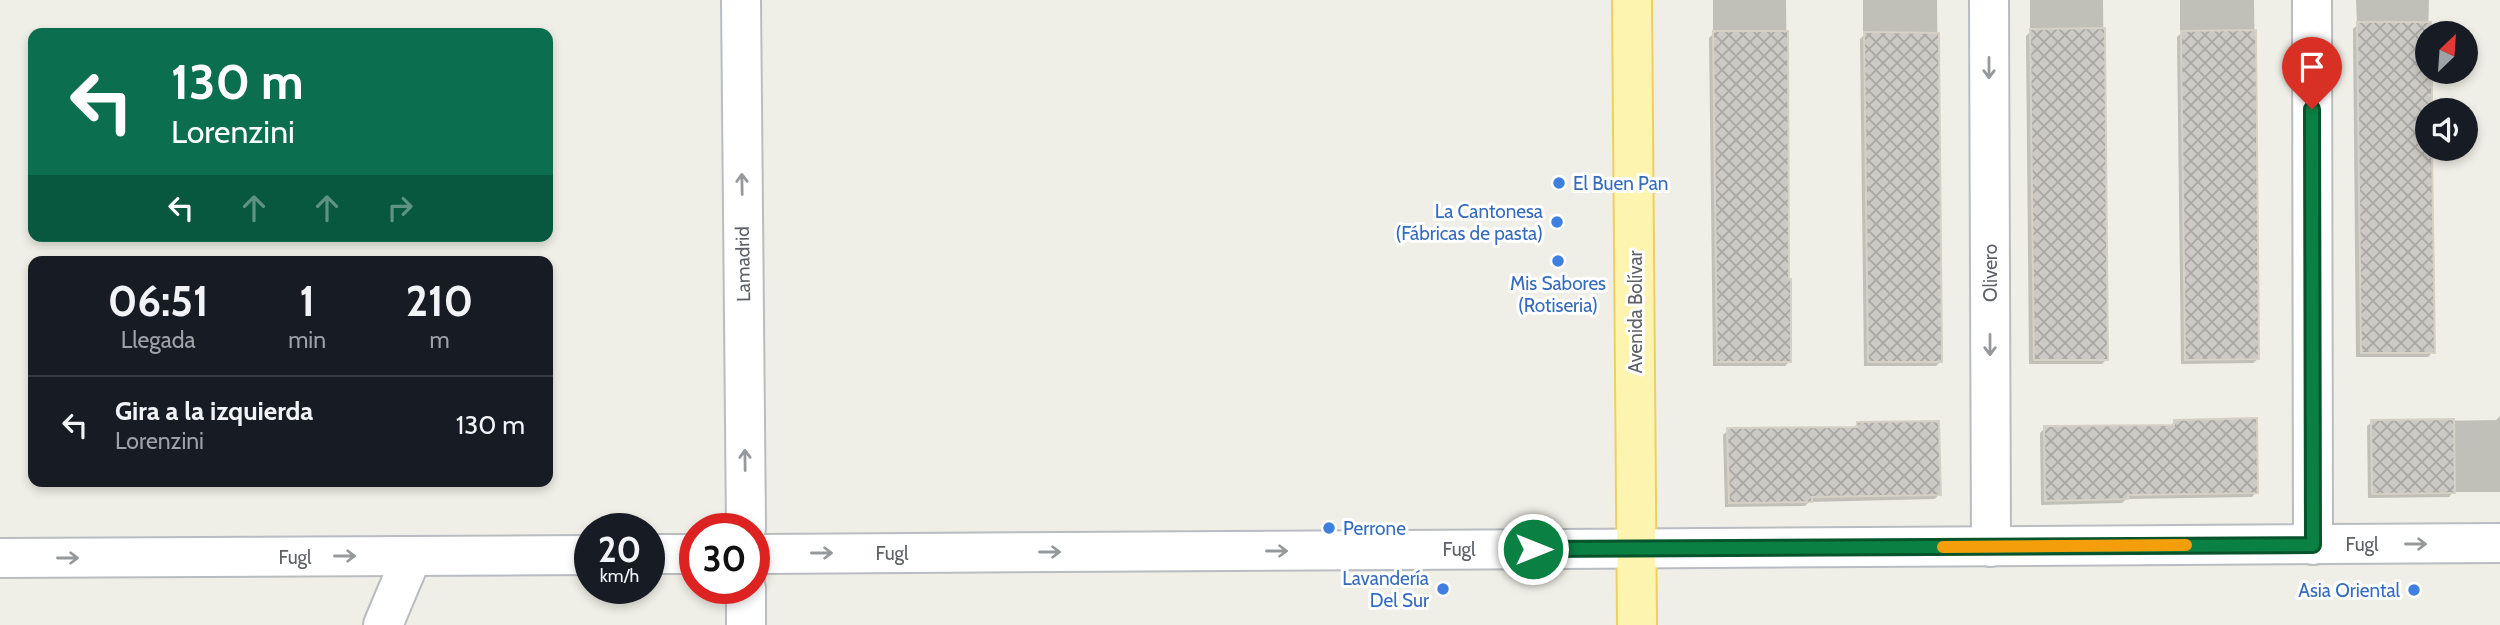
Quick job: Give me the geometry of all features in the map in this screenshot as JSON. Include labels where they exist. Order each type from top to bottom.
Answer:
[{"type":"main road","name":"Avenida Bolívar","points":[[1633,0],[1637,625]]},
{"type":"street","name":"Lamadrid","points":[[741,0],[746,513]]},
{"type":"street","name":"Olivero","points":[[1989,0],[1991,547]]},
{"type":"street","points":[[2312,0],[2313,545]]},
{"type":"street","name":"Fugl","points":[[770,554],[2500,543]]},
{"type":"street","name":"Fugl","points":[[0,558],[574,555]]},
{"type":"street","points":[[383,625],[412,556]]},
{"type":"street","points":[[746,604],[746,625]]},
{"type":"building","points":[[2357,22],[2415,22],[2415,84],[2432,84],[2432,98],[2415,98],[2415,161],[2432,161],[2435,353],[2361,353]]},
{"type":"building","points":[[2105,28],[2108,360],[2034,360],[2030,29]]},
{"type":"building","points":[[2256,30],[2259,359],[2185,360],[2181,31]]},
{"type":"building","points":[[1713,31],[1788,31],[1791,362],[1717,362]]},
{"type":"building","points":[[1864,32],[1939,33],[1942,362],[1868,362]]},
{"type":"building","points":[[2257,418],[2258,493],[2128,495],[2128,499],[2045,501],[2044,426],[2174,425],[2174,420]]},
{"type":"building","points":[[2454,419],[2455,493],[2372,494],[2371,420]]},
{"type":"building","points":[[1939,421],[1941,495],[1812,497],[1812,502],[1729,503],[1727,428],[1857,427],[1857,422]]},
{"type":"slow traffic","points":[[1943,547],[2186,545]]},
{"type":"place","name":"El Buen Pan","points":[[1559,183]]},
{"type":"place","name":"La Cantonesa (Fábricas de pasta)","points":[[1557,222]]},
{"type":"place","name":"Mis Sabores (Rotiseria)","points":[[1558,261]]},
{"type":"place","name":"Perrone","points":[[1329,528]]},
{"type":"place","name":"Lavandería Del Sur","points":[[1443,589]]},
{"type":"place","name":"Asia Oriental","points":[[2414,590]]},
{"type":"route","points":[[1533,549],[2313,545],[2312,109]]}]
